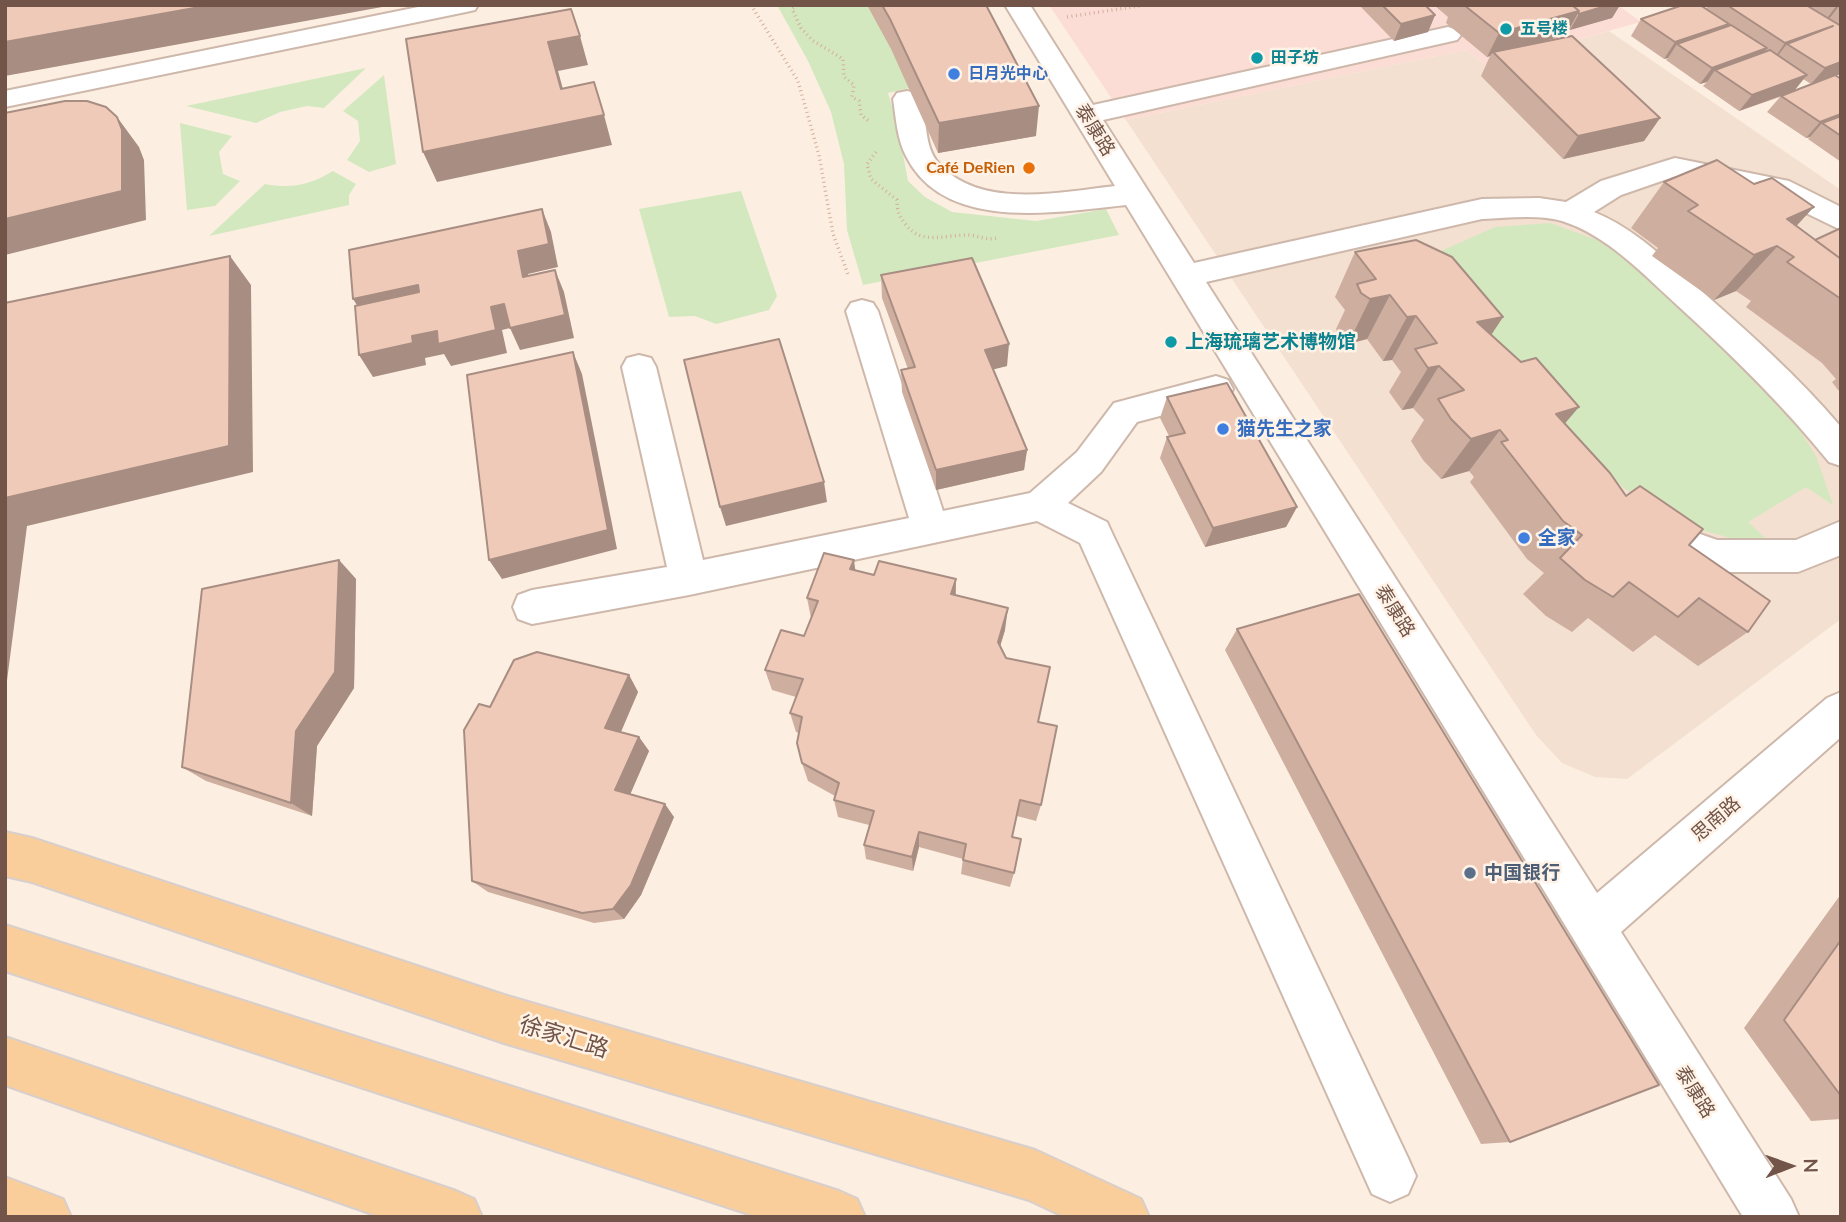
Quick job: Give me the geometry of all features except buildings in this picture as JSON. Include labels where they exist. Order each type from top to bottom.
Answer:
[{"type":"main road","name":"徐家汇路","points":[[5,854],[32,860],[504,1019],[1035,1177],[1124,1217]]},
{"type":"main road","points":[[5,948],[839,1217]]},
{"type":"main road","points":[[5,1061],[456,1217]]},
{"type":"main road","points":[[5,1203],[45,1217]]},
{"type":"street","points":[[5,99],[466,5]]},
{"type":"street","name":"泰康路","points":[[1023,14],[1773,1217]]},
{"type":"street","points":[[1086,115],[1448,35]]},
{"type":"street","points":[[906,99],[914,139],[926,166],[951,188],[986,202],[1029,202],[1135,194]]},
{"type":"street","points":[[1570,213],[1611,188],[1675,167],[1779,188],[1841,220]]},
{"type":"street","points":[[1186,276],[1482,209],[1523,208],[1570,213],[1620,236],[1750,352],[1803,405],[1841,452]]},
{"type":"street","points":[[862,311],[930,527]]},
{"type":"street","points":[[639,367],[689,579]]},
{"type":"street","points":[[531,607],[689,579],[1040,506],[1089,462],[1126,412],[1251,380]]},
{"type":"street","points":[[1616,505],[1643,530],[1716,556],[1798,556],[1839,541]]},
{"type":"street","points":[[1040,506],[1094,533],[1390,1176]]},
{"type":"street","name":"思南路","points":[[1592,927],[1841,710]]},
{"type":"path","points":[[751,5],[798,81],[819,155],[833,234],[862,311]]},
{"type":"path","points":[[1023,14],[1145,5]]},
{"type":"shaded area","name":"田子坊","points":[[1049,5],[1618,5],[1641,22],[1485,65],[1466,50],[1126,120]]},
{"type":"shaded area","points":[[1609,31],[1841,190],[1841,619],[1627,779],[1595,777],[1562,763],[1536,735],[1126,120],[1466,50],[1485,65]]},
{"type":"green space","points":[[777,5],[870,5],[910,88],[888,93],[898,127],[908,181],[925,197],[952,212],[1036,221],[1106,209],[1119,235],[863,285],[847,230],[844,164],[831,112],[808,61]]},
{"type":"green space","points":[[366,68],[324,108],[307,106],[280,112],[256,123],[186,106]]},
{"type":"green space","points":[[384,75],[396,164],[369,172],[347,160],[360,141],[358,121],[343,111]]},
{"type":"green space","points":[[180,123],[232,136],[219,152],[223,174],[240,181],[215,206],[187,210]]},
{"type":"green space","points":[[333,171],[356,184],[349,195],[349,205],[209,236],[265,184],[300,185]]},
{"type":"green space","points":[[741,191],[777,296],[769,310],[716,324],[695,316],[669,317],[639,209]]},
{"type":"green space","points":[[1550,223],[1614,246],[1775,391],[1816,456],[1833,505],[1806,487],[1748,522],[1779,551],[1690,527],[1625,489],[1565,435],[1419,261],[1495,227]]},
{"type":"place","name":"五号楼","points":[[1506,29]]},
{"type":"place","name":"田子坊","points":[[1257,58]]},
{"type":"place","name":"日月光中心","points":[[954,74]]},
{"type":"place","name":"Café DeRien","points":[[1029,168]]},
{"type":"place","name":"上海琉璃艺术博物馆","points":[[1171,342]]},
{"type":"place","name":"猫先生之家","points":[[1223,429]]},
{"type":"place","name":"全家","points":[[1524,538]]},
{"type":"place","name":"中国银行","points":[[1470,873]]}]
